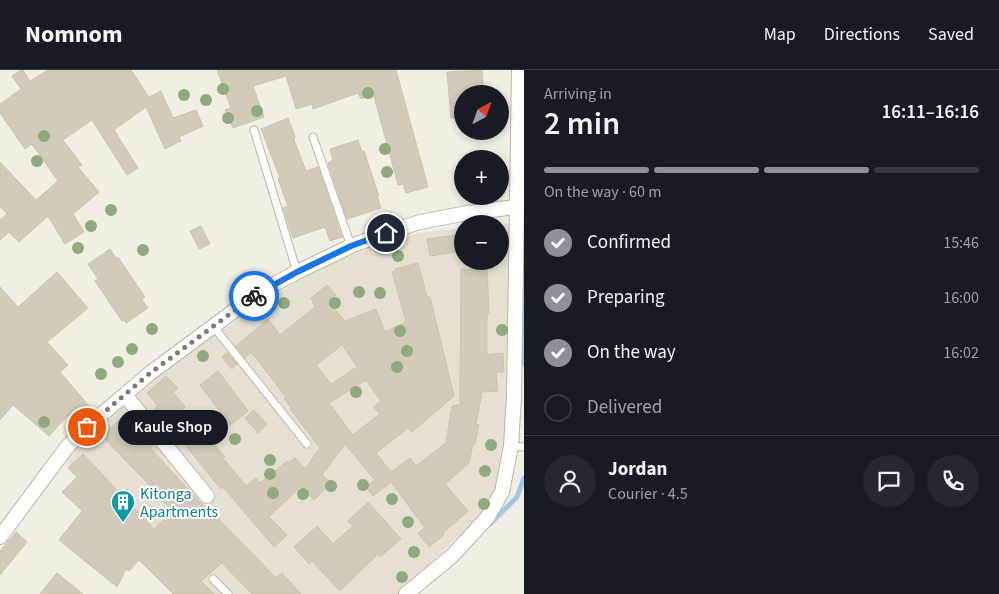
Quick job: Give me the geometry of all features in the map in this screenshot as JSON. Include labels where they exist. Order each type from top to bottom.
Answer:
[{"type":"street","points":[[406,594],[452,556],[487,518],[502,492],[518,447],[514,397],[519,70]]},
{"type":"street","points":[[0,537],[67,447],[87,427],[149,374],[258,293],[351,246],[420,222],[467,213],[516,207]]},
{"type":"street","points":[[125,395],[207,496]]},
{"type":"lane","points":[[254,130],[297,272]]},
{"type":"lane","points":[[313,137],[351,246]]},
{"type":"lane","points":[[213,326],[307,444]]},
{"type":"lane","points":[[213,579],[228,594]]},
{"type":"shaded area","points":[[509,223],[511,485],[399,594],[172,594],[187,570],[66,463],[93,426],[204,342],[324,264],[418,233],[454,229],[454,270],[509,270]]},
{"type":"building","points":[[23,70],[30,81],[48,70],[131,70],[149,97],[161,91],[173,118],[196,110],[203,126],[179,137],[181,141],[165,149],[146,107],[114,130],[138,168],[127,175],[92,120],[63,140],[82,165],[78,167],[99,192],[73,214],[84,232],[65,244],[48,216],[19,242],[9,232],[0,240],[0,220],[7,214],[0,206],[0,162],[36,200],[58,181],[32,144],[25,149],[0,113],[0,104],[21,89],[12,76]]},
{"type":"building","points":[[217,70],[396,70],[428,187],[406,193],[403,184],[398,185],[373,93],[361,99],[358,93],[313,109],[312,104],[296,109],[286,76],[253,86],[264,117],[233,128],[225,110],[231,108]]},
{"type":"building","points":[[482,70],[483,85],[454,85],[454,118],[451,118],[447,72]]},
{"type":"building","points":[[288,118],[306,171],[318,167],[342,237],[330,241],[325,227],[293,238],[283,208],[288,206],[278,179],[280,178],[261,129]]},
{"type":"building","points":[[358,140],[362,152],[364,151],[379,196],[377,196],[381,208],[347,219],[328,163],[333,160],[330,149]]},
{"type":"building","points":[[201,226],[210,244],[199,249],[190,231]]},
{"type":"building","points":[[454,235],[454,252],[430,256],[427,239]]},
{"type":"building","points":[[110,249],[116,258],[118,257],[145,297],[142,300],[148,308],[126,323],[124,320],[122,321],[95,281],[98,279],[88,264]]},
{"type":"building","points":[[418,263],[427,297],[430,297],[454,396],[412,432],[408,428],[376,453],[391,472],[410,458],[416,466],[446,443],[452,406],[460,405],[461,270],[487,270],[489,313],[487,313],[487,355],[503,353],[504,372],[496,372],[498,391],[482,392],[476,424],[479,425],[469,463],[445,484],[468,511],[429,547],[418,533],[425,528],[391,482],[373,496],[366,487],[375,480],[345,444],[322,475],[331,483],[314,500],[301,486],[269,517],[287,535],[274,547],[223,487],[221,489],[155,408],[158,406],[147,393],[166,376],[178,388],[173,392],[185,407],[183,409],[225,457],[223,458],[246,486],[256,478],[260,483],[287,461],[288,463],[295,458],[305,469],[320,448],[290,409],[284,398],[286,397],[255,357],[250,353],[245,358],[236,346],[268,319],[280,335],[315,307],[311,298],[327,285],[336,295],[328,301],[345,321],[376,309],[385,332],[406,322],[392,272],[395,269]],"holes":[[[342,345],[357,367],[331,384],[316,365]],[[366,380],[381,401],[374,407],[380,414],[350,437],[352,434],[329,403]]]},
{"type":"building","points":[[57,272],[88,308],[47,342],[68,365],[60,372],[89,406],[73,420],[68,415],[49,436],[13,405],[0,420],[0,287],[18,307]]},
{"type":"building","points":[[227,353],[237,364],[232,369],[222,357]]},
{"type":"building","points":[[218,371],[248,411],[230,425],[200,385]]},
{"type":"building","points":[[254,410],[267,424],[258,433],[245,418]]},
{"type":"building","points":[[125,414],[154,444],[150,448],[210,513],[212,512],[276,578],[282,573],[301,594],[252,594],[222,563],[201,581],[214,594],[173,594],[139,560],[129,571],[126,569],[117,587],[59,540],[82,511],[62,492],[77,477],[68,468],[83,454],[154,529],[172,511],[102,436]]},
{"type":"building","points":[[368,502],[401,539],[380,557],[378,554],[340,591],[312,561],[309,564],[294,547],[317,526],[333,544],[353,526],[348,521]]},
{"type":"building","points":[[16,532],[27,542],[0,575],[0,551]]},
{"type":"building","points":[[57,573],[83,594],[40,594]]},
{"type":"waterway","points":[[523,241],[524,365]]},
{"type":"waterway","points":[[490,524],[517,497],[524,478]]},
{"type":"way so far","points":[[87,427],[149,374],[254,296]]},
{"type":"place","name":"Kaule Shop","points":[[87,427]]},
{"type":"place","name":"Kitonga Apartments","points":[[123,523]]},
{"type":"route","points":[[254,296],[297,272],[351,246],[386,233]]}]
